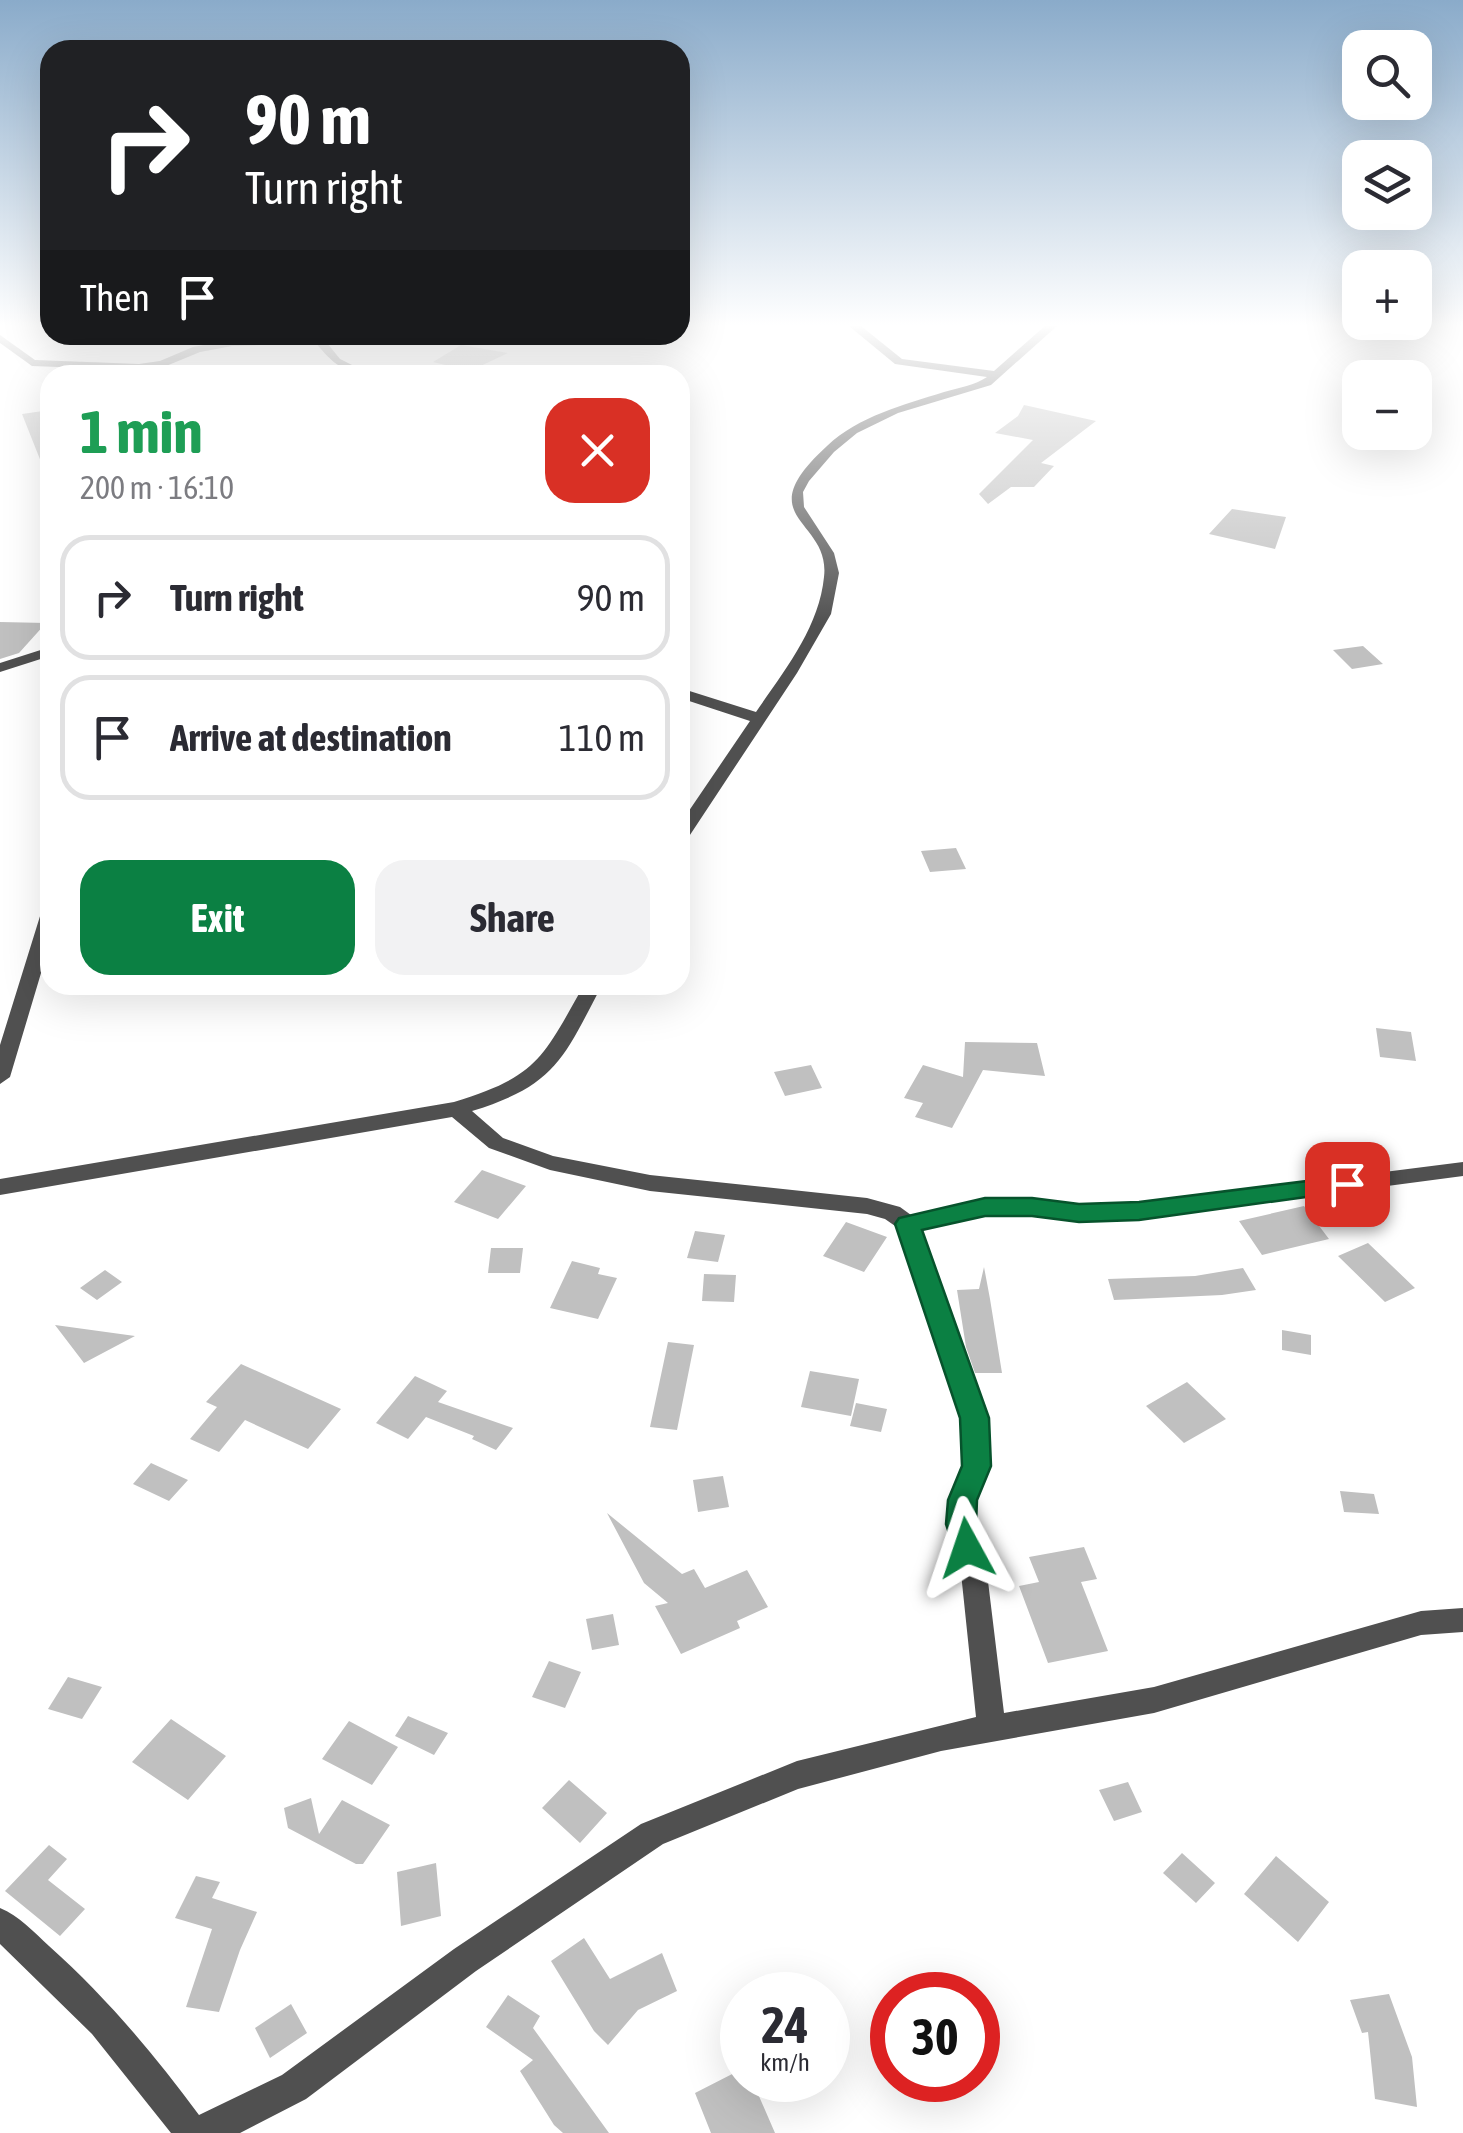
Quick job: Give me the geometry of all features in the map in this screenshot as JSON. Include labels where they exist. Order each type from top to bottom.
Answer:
[{"type":"street","points":[[690,822],[824,614],[832,573],[827,553],[798,507],[797,492],[830,449],[863,426]]},
{"type":"street","points":[[0,668],[40,654]]},
{"type":"street","points":[[690,696],[758,718]]},
{"type":"street","points":[[0,1078],[40,946]]},
{"type":"street","points":[[0,1187],[456,1109],[516,1088],[537,1074],[587,995]]},
{"type":"street","points":[[456,1109],[496,1143],[550,1163],[650,1183],[868,1206],[892,1213],[908,1224],[974,1418],[976,1466],[962,1500],[961,1524],[974,1572],[991,1726]]},
{"type":"street","points":[[908,1224],[985,1207],[1079,1213],[1139,1211],[1463,1170]]},
{"type":"street","points":[[0,1924],[32,1949],[151,2076],[210,2131],[294,2086],[465,1960],[652,1834],[797,1775],[991,1726],[1154,1700],[1421,1622],[1463,1620]]},
{"type":"building","points":[[27,426],[40,426],[40,459]]},
{"type":"building","points":[[1005,426],[1090,426],[1041,463],[1054,466],[1034,487],[1011,487],[988,504],[979,494],[1033,440],[995,433]]},
{"type":"building","points":[[1232,509],[1286,517],[1275,549],[1209,534]]},
{"type":"building","points":[[0,622],[40,623],[40,630],[19,653],[0,659]]},
{"type":"building","points":[[1363,646],[1383,664],[1352,669],[1333,650]]},
{"type":"building","points":[[956,848],[966,869],[930,872],[921,851]]},
{"type":"building","points":[[1376,1028],[1411,1032],[1416,1061],[1380,1057]]},
{"type":"building","points":[[965,1042],[1037,1043],[1045,1076],[983,1070],[952,1128],[915,1117],[923,1103],[904,1098],[923,1065],[963,1077]]},
{"type":"building","points":[[811,1065],[822,1088],[785,1096],[774,1072]]},
{"type":"building","points":[[482,1170],[526,1186],[498,1219],[454,1202]]},
{"type":"building","points":[[1304,1206],[1329,1239],[1262,1255],[1239,1221]]},
{"type":"building","points":[[846,1222],[887,1237],[864,1272],[823,1256]]},
{"type":"building","points":[[695,1231],[725,1235],[718,1262],[687,1258]]},
{"type":"building","points":[[1368,1243],[1415,1288],[1385,1302],[1338,1256]]},
{"type":"building","points":[[491,1248],[523,1248],[520,1273],[488,1273]]},
{"type":"building","points":[[572,1261],[600,1268],[598,1274],[617,1278],[598,1319],[550,1308]]},
{"type":"building","points":[[984,1267],[1002,1373],[975,1373],[966,1347],[957,1290],[979,1289]]},
{"type":"building","points":[[1243,1268],[1256,1290],[1114,1300],[1108,1279],[1195,1276]]},
{"type":"building","points":[[105,1270],[122,1282],[97,1300],[80,1288]]},
{"type":"building","points":[[704,1274],[736,1275],[734,1302],[702,1301]]},
{"type":"building","points":[[55,1325],[135,1336],[84,1363]]},
{"type":"building","points":[[1282,1330],[1311,1335],[1311,1355],[1282,1350]]},
{"type":"building","points":[[668,1342],[694,1345],[677,1430],[650,1427]]},
{"type":"building","points":[[241,1364],[341,1409],[308,1449],[245,1420],[219,1452],[190,1439],[217,1407],[206,1402]]},
{"type":"building","points":[[810,1371],[859,1379],[851,1416],[801,1407]]},
{"type":"building","points":[[415,1376],[447,1391],[438,1402],[513,1428],[496,1450],[472,1439],[474,1436],[426,1417],[408,1439],[376,1423]]},
{"type":"building","points":[[1187,1382],[1226,1419],[1184,1443],[1146,1406]]},
{"type":"building","points":[[856,1403],[887,1409],[881,1432],[850,1426]]},
{"type":"building","points":[[151,1463],[188,1480],[169,1501],[133,1484]]},
{"type":"building","points":[[723,1476],[729,1507],[698,1512],[693,1480]]},
{"type":"building","points":[[1340,1491],[1374,1494],[1379,1514],[1344,1512]]},
{"type":"building","points":[[607,1513],[682,1574],[694,1569],[705,1588],[747,1570],[768,1607],[737,1621],[740,1628],[681,1654],[655,1606],[668,1603],[644,1583]]},
{"type":"building","points":[[1084,1547],[1097,1579],[1081,1582],[1108,1651],[1048,1663],[1019,1586],[1039,1582],[1029,1557]]},
{"type":"building","points":[[613,1614],[619,1645],[592,1650],[586,1619]]},
{"type":"building","points":[[549,1661],[581,1672],[565,1708],[532,1697]]},
{"type":"building","points":[[68,1677],[102,1687],[82,1719],[48,1709]]},
{"type":"building","points":[[408,1716],[448,1733],[434,1755],[395,1736]]},
{"type":"building","points":[[171,1719],[226,1756],[188,1800],[132,1762]]},
{"type":"building","points":[[349,1721],[398,1747],[372,1785],[322,1759]]},
{"type":"building","points":[[569,1780],[607,1813],[580,1843],[542,1808]]},
{"type":"building","points":[[1128,1782],[1142,1812],[1114,1821],[1099,1790]]},
{"type":"building","points":[[311,1798],[319,1834],[342,1800],[390,1825],[363,1864],[356,1864],[288,1828],[284,1808]]},
{"type":"building","points":[[49,1845],[67,1859],[48,1880],[85,1909],[60,1936],[5,1891]]},
{"type":"building","points":[[1182,1853],[1215,1883],[1196,1903],[1163,1873]]},
{"type":"building","points":[[1276,1856],[1329,1902],[1298,1942],[1244,1894]]},
{"type":"building","points":[[436,1863],[441,1916],[401,1926],[397,1872]]},
{"type":"building","points":[[196,1876],[220,1882],[212,1898],[257,1912],[219,2012],[186,2007],[212,1929],[175,1918]]},
{"type":"building","points":[[584,1938],[610,1979],[662,1953],[677,1991],[638,2010],[608,2045],[594,2031],[551,1961]]},
{"type":"building","points":[[1389,1994],[1412,2057],[1417,2107],[1375,2099],[1368,2032],[1362,2033],[1350,2000]]},
{"type":"building","points":[[508,1995],[540,2016],[533,2028],[609,2133],[563,2133],[554,2125],[520,2071],[533,2060],[486,2027]]},
{"type":"building","points":[[291,2004],[307,2033],[270,2058],[255,2028]]},
{"type":"building","points":[[720,2080],[720,2102],[762,2102],[775,2133],[711,2133],[695,2093]]},
{"type":"route","points":[[967,1548],[961,1524],[962,1500],[976,1466],[974,1418],[908,1224],[985,1207],[1079,1213],[1139,1211],[1347,1184]]}]
